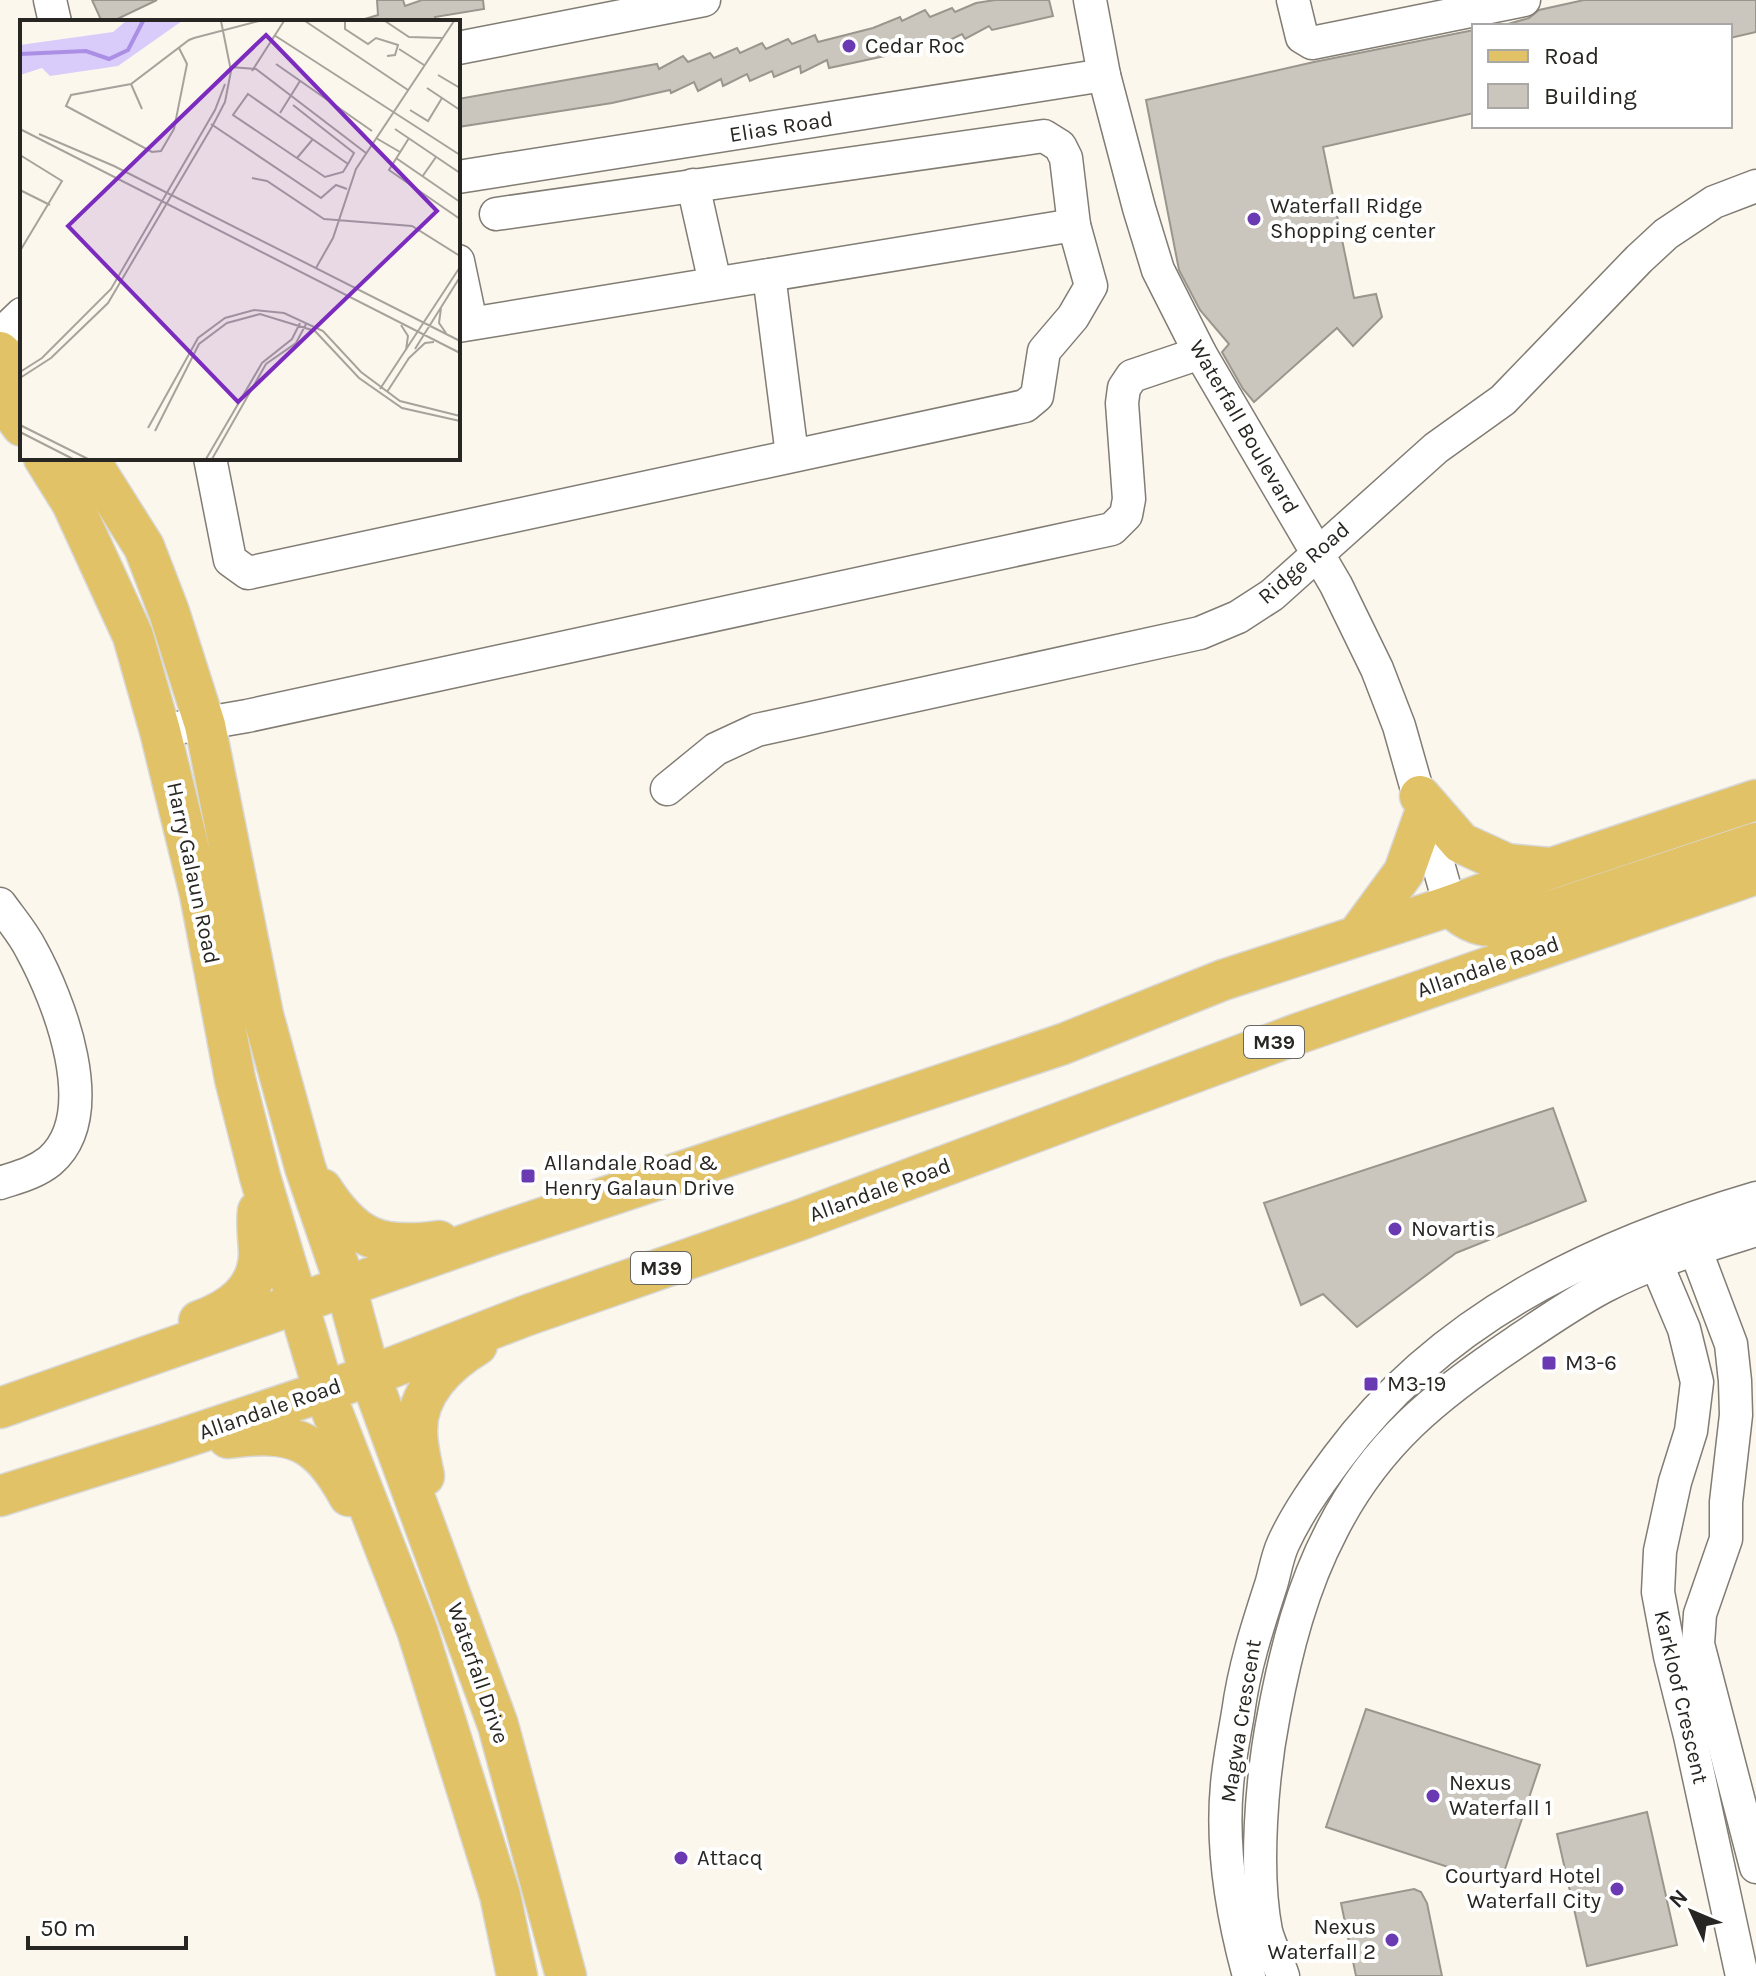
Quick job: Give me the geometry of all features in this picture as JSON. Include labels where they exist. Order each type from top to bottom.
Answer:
[{"type":"main road","points":[[8,364],[20,417]]},
{"type":"main road","name":"Harry Galaun Road","points":[[45,460],[72,503],[133,636],[200,894],[235,1079],[260,1177],[324,1391]]},
{"type":"main road","name":"Harry Galaun Road","points":[[89,460],[144,547],[169,612],[205,725],[263,1015],[305,1167],[346,1287]]},
{"type":"main road","points":[[0,1408],[495,1234],[1063,1044],[1223,980],[1450,906],[1552,868],[1756,800]]},
{"type":"main road","points":[[1423,804],[1461,843],[1507,864],[1552,868]]},
{"type":"main road","points":[[1357,936],[1404,872],[1423,804]]},
{"type":"main road","points":[[1450,906],[1473,924],[1508,925],[1756,843]]},
{"type":"main road","name":"Allandale Road","points":[[0,1496],[370,1376],[525,1316],[797,1221],[1297,1034],[1756,874]]},
{"type":"main road","points":[[305,1167],[352,1226],[367,1236],[406,1246],[495,1234]]},
{"type":"main road","points":[[120,1366],[162,1338],[228,1309],[248,1289],[259,1258],[257,1218],[260,1177]]},
{"type":"main road","name":"Waterfall Drive","points":[[346,1287],[370,1376],[498,1725],[566,1976]]},
{"type":"main road","points":[[446,1580],[418,1447],[416,1430],[419,1411],[429,1389],[462,1354],[525,1316]]},
{"type":"main road","name":"Waterfall Drive","points":[[324,1391],[417,1630],[500,1895],[517,1976]]},
{"type":"main road","points":[[165,1444],[264,1433],[293,1438],[313,1448],[340,1479],[401,1594]]},
{"type":"street","points":[[50,0],[55,20]]},
{"type":"street","points":[[460,48],[704,0]]},
{"type":"street","name":"Waterfall Boulevard","points":[[1090,0],[1104,75],[1158,270],[1200,353],[1317,552],[1377,669],[1399,726],[1450,906]]},
{"type":"street","points":[[1293,0],[1302,37],[1312,43],[1504,2]]},
{"type":"street","name":"Elias Road","points":[[460,177],[1104,75]]},
{"type":"street","points":[[210,460],[230,560],[248,573],[1025,406],[1037,396],[1044,351],[1073,317],[1091,286],[1074,225],[1066,158],[1060,146],[1044,136],[496,214]]},
{"type":"street","points":[[693,185],[715,283]]},
{"type":"street","name":"Ridge Road","points":[[667,789],[716,749],[757,730],[1200,633],[1238,617],[1272,595],[1436,448],[1503,400],[1666,234],[1714,202],[1756,186]]},
{"type":"street","points":[[460,279],[465,324],[1074,225]]},
{"type":"street","points":[[769,275],[792,455]]},
{"type":"street","points":[[8,364],[20,321]]},
{"type":"street","points":[[160,731],[205,725],[1112,529],[1126,515],[1129,499],[1122,403],[1124,388],[1132,376],[1200,353]]},
{"type":"street","points":[[0,904],[30,946],[57,1006],[71,1060],[76,1105],[65,1140],[52,1159],[33,1172],[0,1183]]},
{"type":"street","name":"Magwa Crescent","points":[[1249,1976],[1233,1915],[1227,1862],[1227,1786],[1244,1670],[1283,1545],[1315,1488],[1358,1430],[1414,1371],[1473,1325],[1572,1266],[1651,1250],[1691,1236],[1756,1198]]},
{"type":"street","name":"Magwa Crescent","points":[[1691,1236],[1756,1230]]},
{"type":"street","name":"Karkloof Crescent","points":[[1691,1236],[1731,1344],[1736,1415],[1728,1476],[1726,1539],[1700,1614],[1698,1644],[1756,1867]]},
{"type":"street","name":"Magwa Crescent","points":[[1283,1976],[1267,1932],[1262,1887],[1266,1753],[1290,1637],[1313,1569],[1333,1527],[1371,1467],[1409,1423],[1466,1376],[1604,1286],[1651,1250]]},
{"type":"street","name":"Karkloof Crescent","points":[[1651,1250],[1684,1329],[1697,1382],[1691,1431],[1675,1482],[1660,1551],[1658,1592],[1742,1976]]},
{"type":"building","points":[[92,0],[157,0],[115,20],[101,20]]},
{"type":"building","points":[[377,0],[403,0],[405,6],[422,0],[483,0],[484,9],[435,17],[436,20],[365,20],[378,15]]},
{"type":"building","name":"Cedar Roc","points":[[1049,0],[1053,16],[992,30],[989,26],[965,39],[962,34],[940,45],[937,38],[913,49],[911,45],[885,56],[829,68],[827,60],[801,73],[800,66],[774,77],[772,71],[750,81],[747,74],[723,86],[721,79],[698,91],[694,82],[671,93],[670,90],[612,103],[460,127],[460,99],[657,64],[659,69],[683,56],[688,62],[710,53],[714,58],[737,48],[740,53],[762,43],[766,49],[788,39],[792,44],[815,35],[818,42],[873,28],[900,17],[902,21],[925,10],[930,17],[952,8],[955,12],[976,3]]},
{"type":"building","points":[[1584,0],[1756,0],[1756,32],[1732,38],[1732,24],[1508,24],[1529,18],[1539,10]]},
{"type":"building","name":"Waterfall Ridge Shopping center","points":[[1472,30],[1472,113],[1323,147],[1354,298],[1376,294],[1382,317],[1353,346],[1337,328],[1254,402],[1222,352],[1229,344],[1200,310],[1179,270],[1146,100]]},
{"type":"building","name":"Novartis","points":[[1553,1108],[1586,1201],[1456,1253],[1357,1327],[1323,1294],[1301,1305],[1264,1203]]},
{"type":"building","name":"Nexus Waterfall 1","points":[[1366,1709],[1540,1765],[1500,1884],[1326,1827]]},
{"type":"building","name":"Courtyard Hotel Waterfall City","points":[[1647,1812],[1677,1945],[1587,1966],[1557,1834]]},
{"type":"building","name":"Nexus Waterfall 2","points":[[1414,1889],[1421,1892],[1427,1903],[1442,1976],[1356,1976],[1341,1903]]},
{"type":"place","name":"Cedar Roc","points":[[849,46]]},
{"type":"place","name":"Waterfall Ridge Shopping center","points":[[1254,219]]},
{"type":"place","name":"Allandale Road & Henry Galaun Drive","points":[[528,1176]]},
{"type":"place","name":"Novartis","points":[[1395,1229]]},
{"type":"place","name":"M3-6","points":[[1549,1363]]},
{"type":"place","name":"M3-19","points":[[1371,1384]]},
{"type":"place","name":"Nexus Waterfall 1","points":[[1433,1796]]},
{"type":"place","name":"Attacq","points":[[681,1858]]},
{"type":"place","name":"Courtyard Hotel Waterfall City","points":[[1617,1889]]},
{"type":"place","name":"Nexus Waterfall 2","points":[[1392,1940]]}]
